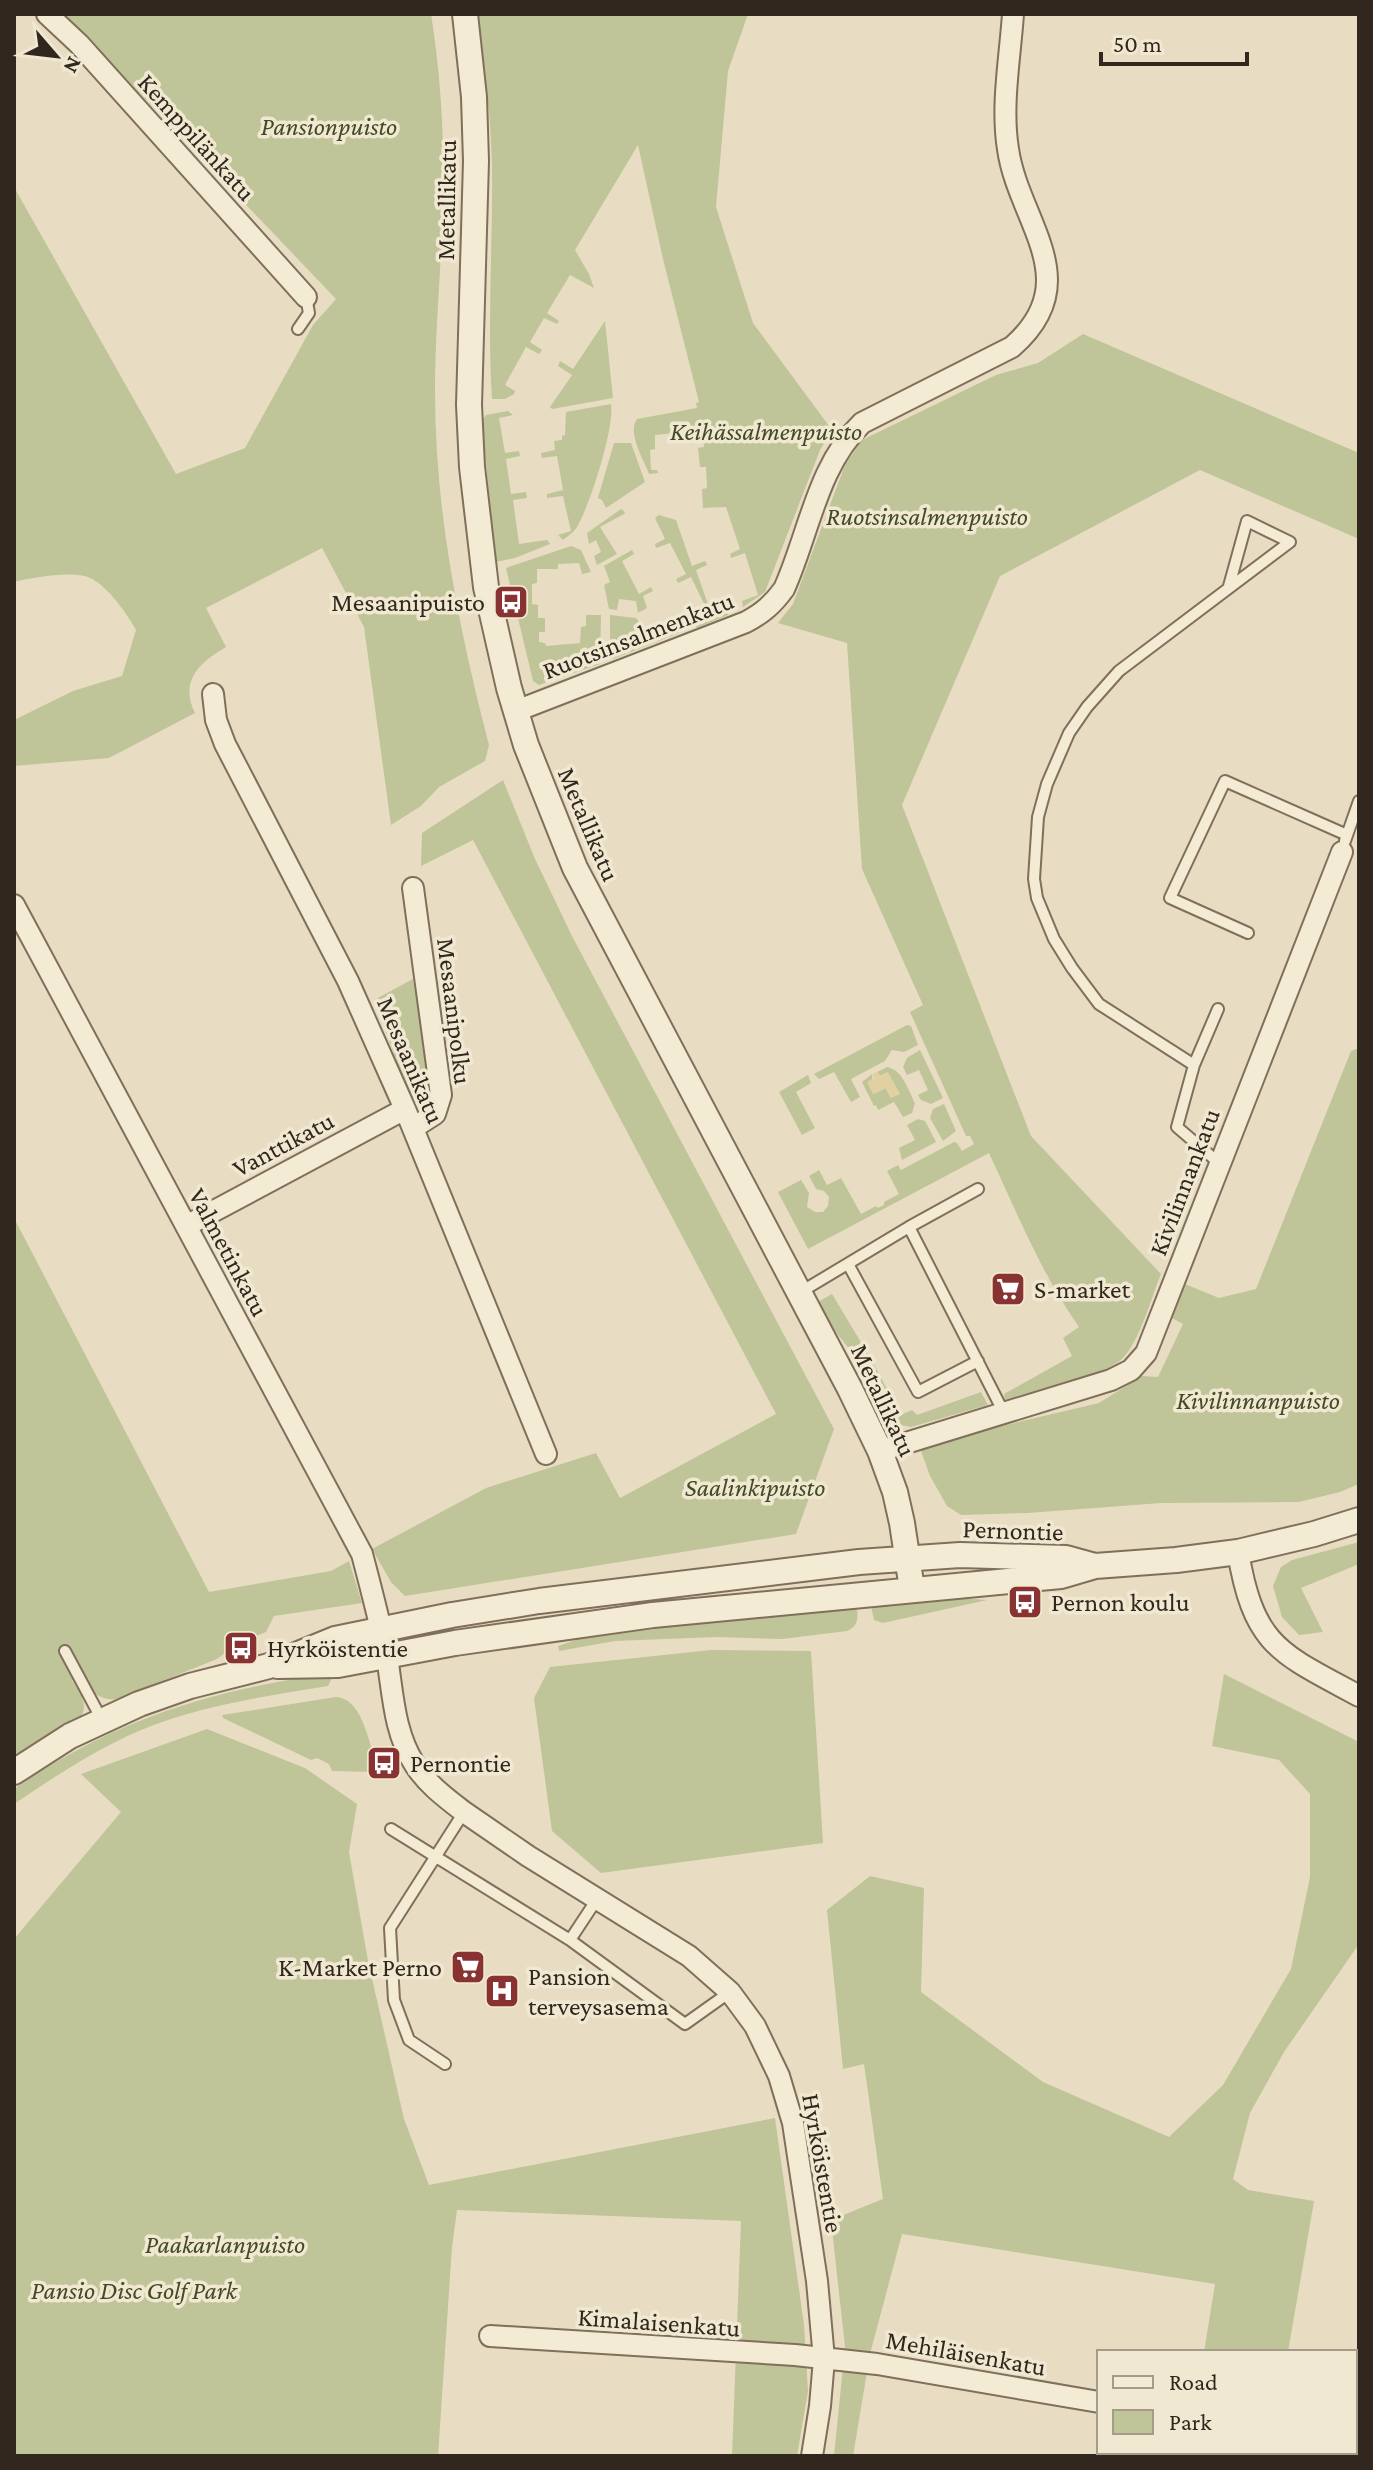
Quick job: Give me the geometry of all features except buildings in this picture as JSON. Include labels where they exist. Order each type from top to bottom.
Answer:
[{"type":"street","name":"Kemppilänkatu","points":[[47,14],[79,44],[306,297]]},
{"type":"street","name":"Metallikatu","points":[[465,14],[474,97],[476,161],[469,405],[472,467],[486,587],[516,711],[531,758],[575,868],[880,1451],[900,1510],[912,1589]]},
{"type":"street","name":"Ruotsinsalmenkatu","points":[[516,711],[746,622],[773,605],[791,574],[829,469],[849,435],[862,423],[1012,347],[1027,333],[1045,295],[1047,281],[1043,246],[1014,177],[1008,150],[1006,129],[1013,14]]},
{"type":"street","name":"Mesaanikatu","points":[[213,694],[216,720],[225,744],[348,981],[409,1118],[546,1454]]},
{"type":"street","name":"Kivilinnankatu","points":[[880,1451],[1111,1380],[1131,1370],[1146,1353],[1344,844]]},
{"type":"street","name":"Mesaanipolku","points":[[409,1118],[435,1114],[441,1095],[413,888]]},
{"type":"street","name":"Valmetinkatu","points":[[14,905],[362,1554],[381,1629]]},
{"type":"street","name":"Vanttikatu","points":[[186,1226],[409,1118]]},
{"type":"street","name":"Pernontie","points":[[269,1666],[326,1666],[455,1643],[653,1615],[1061,1576],[1095,1566],[1238,1552],[1359,1520]]},
{"type":"street","points":[[1238,1552],[1244,1588],[1259,1625],[1275,1645],[1295,1661],[1359,1696]]},
{"type":"street","name":"Pernontie","points":[[14,1772],[70,1736],[102,1720],[190,1686],[269,1666],[314,1646],[381,1629],[539,1601],[907,1558],[960,1555],[1066,1558],[1095,1566]]},
{"type":"street","name":"Hyrköistentie","points":[[381,1629],[396,1720],[404,1746],[427,1780],[464,1812],[689,1956],[730,1992],[755,2026],[770,2054],[793,2123],[817,2281],[824,2359],[812,2456]]},
{"type":"street","name":"Kimalaisenkatu","points":[[490,2336],[824,2359]]},
{"type":"street","name":"Mehiläisenkatu","points":[[824,2359],[877,2364],[1097,2402]]},
{"type":"lane","points":[[298,329],[309,313],[306,297]]},
{"type":"lane","points":[[1194,1065],[1112,1013],[1085,988],[1044,917],[1034,879],[1034,853],[1038,817],[1047,784],[1069,733],[1087,707],[1119,671],[1290,542],[1247,521],[1229,586]]},
{"type":"lane","points":[[1248,933],[1170,898],[1225,781],[1344,844],[1358,804]]},
{"type":"lane","points":[[1218,1009],[1194,1065],[1177,1127],[1219,1163]]},
{"type":"lane","points":[[799,1293],[978,1189]]},
{"type":"lane","points":[[909,1227],[1004,1413]]},
{"type":"lane","points":[[848,1264],[918,1392],[978,1361]]},
{"type":"lane","points":[[65,1651],[102,1720]]},
{"type":"lane","points":[[445,2064],[409,2040],[394,2000],[390,1928],[464,1812]]},
{"type":"lane","points":[[391,1829],[570,1940],[685,2024],[730,1992]]},
{"type":"lane","points":[[570,1940],[597,1899]]},
{"type":"green space","name":"Pansionpuisto","points":[[64,14],[431,14],[443,142],[435,391],[439,481],[459,614],[489,745],[485,761],[439,787],[421,806],[391,825],[364,627],[322,548],[206,608],[226,647],[201,666],[191,682],[189,691],[195,713],[109,758],[14,766],[14,720],[73,691],[122,676],[136,630],[110,594],[90,578],[63,575],[14,582],[14,187],[176,474],[245,448],[313,325],[336,299]]},
{"type":"green space","name":"Keihässalmenpuisto","points":[[478,14],[748,14],[728,71],[716,207],[753,323],[832,430],[820,450],[765,592],[743,607],[742,601],[758,595],[745,553],[731,558],[730,554],[740,549],[726,507],[703,508],[702,489],[707,488],[706,467],[700,467],[698,448],[704,447],[703,437],[697,436],[696,426],[675,428],[675,433],[655,435],[655,449],[650,450],[651,470],[658,473],[649,474],[635,438],[637,419],[697,408],[696,403],[699,402],[638,145],[575,250],[594,288],[570,275],[547,313],[559,321],[557,324],[544,318],[530,342],[542,350],[539,354],[526,347],[505,385],[515,391],[514,394],[505,399],[492,399],[491,147]]},
{"type":"green space","points":[[605,321],[613,398],[552,409],[550,407],[572,375],[558,366],[560,361],[573,369]]},
{"type":"green space","name":"Ruotsinsalmenpuisto","points":[[1083,334],[1359,453],[1359,539],[1200,470],[1000,576],[902,805],[1031,1136],[1161,1274],[1140,1331],[1122,1359],[1083,1378],[1005,1400],[1004,1394],[1072,1356],[1063,1338],[1079,1327],[1041,1264],[989,1153],[808,1249],[778,1192],[801,1180],[809,1193],[807,1207],[823,1212],[828,1206],[829,1197],[824,1191],[816,1189],[809,1176],[819,1170],[827,1185],[841,1178],[861,1214],[884,1205],[884,1202],[899,1194],[887,1171],[898,1165],[901,1170],[954,1142],[962,1151],[974,1144],[970,1136],[966,1136],[910,1012],[923,1005],[862,869],[847,643],[778,623],[793,604],[845,465],[862,440],[996,375],[1038,363]]},
{"type":"green space","points":[[611,404],[609,430],[595,484],[577,527],[563,540],[558,535],[571,531],[563,496],[547,498],[547,494],[563,490],[557,456],[542,458],[541,453],[555,450],[554,441],[562,440],[566,412]]},
{"type":"green space","points":[[508,411],[513,415],[499,418],[505,453],[519,451],[520,456],[506,459],[511,494],[526,492],[527,498],[513,500],[519,544],[547,540],[550,544],[515,558],[495,562],[482,421],[486,415]]},
{"type":"green space","points":[[614,443],[631,443],[645,482],[606,508],[598,498]]},
{"type":"green space","points":[[621,509],[624,514],[600,527],[617,554],[597,565],[594,556],[601,552],[596,540],[589,544],[587,533]]},
{"type":"green space","points":[[659,515],[676,520],[692,566],[705,561],[707,565],[696,570],[710,610],[724,606],[729,611],[728,615],[697,628],[694,625],[694,619],[707,610],[691,577],[678,583],[676,579],[686,574],[670,543],[656,548],[655,544],[665,539],[655,518]]},
{"type":"green space","points":[[571,546],[581,550],[591,572],[582,574],[579,563],[558,564],[558,569],[537,569],[537,583],[532,584],[532,604],[538,605],[538,618],[545,618],[545,632],[539,632],[539,642],[546,646],[580,643],[586,615],[601,615],[600,664],[539,685],[533,681],[506,568]]},
{"type":"green space","points":[[632,550],[634,554],[622,561],[639,594],[651,587],[653,591],[643,596],[647,608],[638,613],[636,601],[619,599],[617,610],[609,609],[604,585],[610,582],[604,566]]},
{"type":"green space","points":[[610,615],[636,618],[651,637],[674,627],[679,633],[613,659],[610,656]]},
{"type":"green space","name":"Saalinkipuisto","points":[[503,780],[535,859],[572,936],[834,1429],[796,1534],[405,1596],[391,1582],[372,1549],[486,1488],[596,1453],[620,1498],[776,1414],[473,840],[421,866],[422,833]]},
{"type":"green space","points":[[413,979],[432,1088],[427,1105],[420,1107],[412,1102],[374,1000]]},
{"type":"green space","points":[[907,1025],[911,1026],[918,1045],[904,1052],[892,1050],[885,1061],[851,1079],[860,1097],[851,1102],[834,1072],[819,1079],[814,1074]]},
{"type":"green space","name":"Kivilinnanpuisto","points":[[1359,1048],[1359,1484],[1299,1502],[1161,1503],[961,1515],[947,1506],[930,1476],[921,1451],[934,1442],[1099,1403],[1142,1376],[1158,1377],[1183,1324],[1170,1317],[1180,1282],[1219,1298],[1256,1289],[1351,1051]]},
{"type":"green space","points":[[920,1050],[943,1098],[931,1104],[921,1100],[918,1095],[928,1090],[919,1070],[907,1075],[903,1067],[907,1058]]},
{"type":"green space","points":[[887,1067],[901,1076],[915,1103],[912,1113],[903,1117],[894,1102],[878,1110],[862,1082],[872,1074],[873,1094],[886,1088],[891,1098],[888,1072],[880,1076],[877,1072]]},
{"type":"green space","points":[[808,1075],[811,1083],[796,1092],[815,1128],[802,1135],[779,1092]]},
{"type":"green space","points":[[944,1104],[956,1131],[943,1141],[930,1118],[933,1109]]},
{"type":"green space","points":[[918,1119],[925,1121],[936,1142],[902,1160],[899,1148],[915,1140],[907,1125]]},
{"type":"green space","points":[[14,1218],[209,1592],[331,1571],[349,1561],[362,1603],[274,1616],[266,1632],[228,1647],[228,1651],[217,1659],[117,1699],[100,1696],[77,1677],[72,1680],[84,1702],[81,1717],[14,1757]]},
{"type":"green space","points":[[832,1294],[901,1415],[912,1410],[917,1415],[981,1392],[988,1405],[911,1427],[900,1425],[862,1358],[858,1360],[835,1331],[818,1302]]},
{"type":"green space","points":[[1359,1542],[1359,1564],[1301,1588],[1323,1632],[1299,1635],[1282,1617],[1273,1586],[1281,1567],[1292,1560]]},
{"type":"green space","points":[[936,1596],[987,1600],[883,1623],[874,1620],[870,1601]]},
{"type":"green space","points":[[856,1602],[856,1623],[847,1631],[782,1639],[716,1637],[615,1641],[559,1651],[558,1646],[611,1628]]},
{"type":"green space","points":[[711,1650],[811,1651],[823,1843],[601,1873],[552,1831],[534,1698],[550,1667]]},
{"type":"green space","points":[[324,1674],[333,1676],[328,1686],[229,1703],[150,1726],[90,1756],[14,1804],[14,1789],[51,1765],[124,1727],[200,1700]]},
{"type":"green space","points":[[1224,1674],[1359,1742],[1359,1944],[1284,2052],[1250,2113],[1233,2179],[1248,2190],[1314,2201],[1288,2350],[1204,2350],[1215,2284],[902,2234],[870,2354],[853,2456],[834,2456],[845,2347],[831,2220],[883,2199],[864,2064],[843,2069],[827,1910],[870,1876],[924,1888],[921,1992],[1043,2082],[1169,2137],[1223,2085],[1291,1969],[1310,1877],[1310,1794],[1279,1760],[1212,1746]]},
{"type":"green space","points":[[336,1697],[344,1699],[357,1711],[374,1754],[371,1760],[377,1772],[332,1771],[329,1764],[317,1758],[311,1760],[222,1715]]},
{"type":"green space","name":"Paakarlanpuisto","points":[[207,1729],[305,1768],[357,1804],[349,1852],[368,1961],[404,2119],[429,2185],[775,2118],[804,2325],[808,2391],[797,2456],[732,2456],[741,2221],[457,2210],[438,2456],[14,2456],[14,1939],[121,1812],[81,1774]]},
{"type":"sand","points":[[877,1072],[880,1076],[888,1072],[900,1094],[891,1098],[885,1088],[873,1094],[867,1082]]},
{"type":"place","name":"Mesaanipuisto","points":[[511,602]]},
{"type":"place","name":"S-market","points":[[1008,1289]]},
{"type":"place","name":"Pernon koulu","points":[[1025,1602]]},
{"type":"place","name":"Hyrköistentie","points":[[241,1648]]},
{"type":"place","name":"Pernontie","points":[[384,1763]]},
{"type":"place","name":"K-Market Perno","points":[[468,1967]]},
{"type":"place","name":"Pansion terveysasema","points":[[502,1991]]},
{"type":"park label","name":"Pansio Disc Golf Park","points":[[134,2290]]}]
